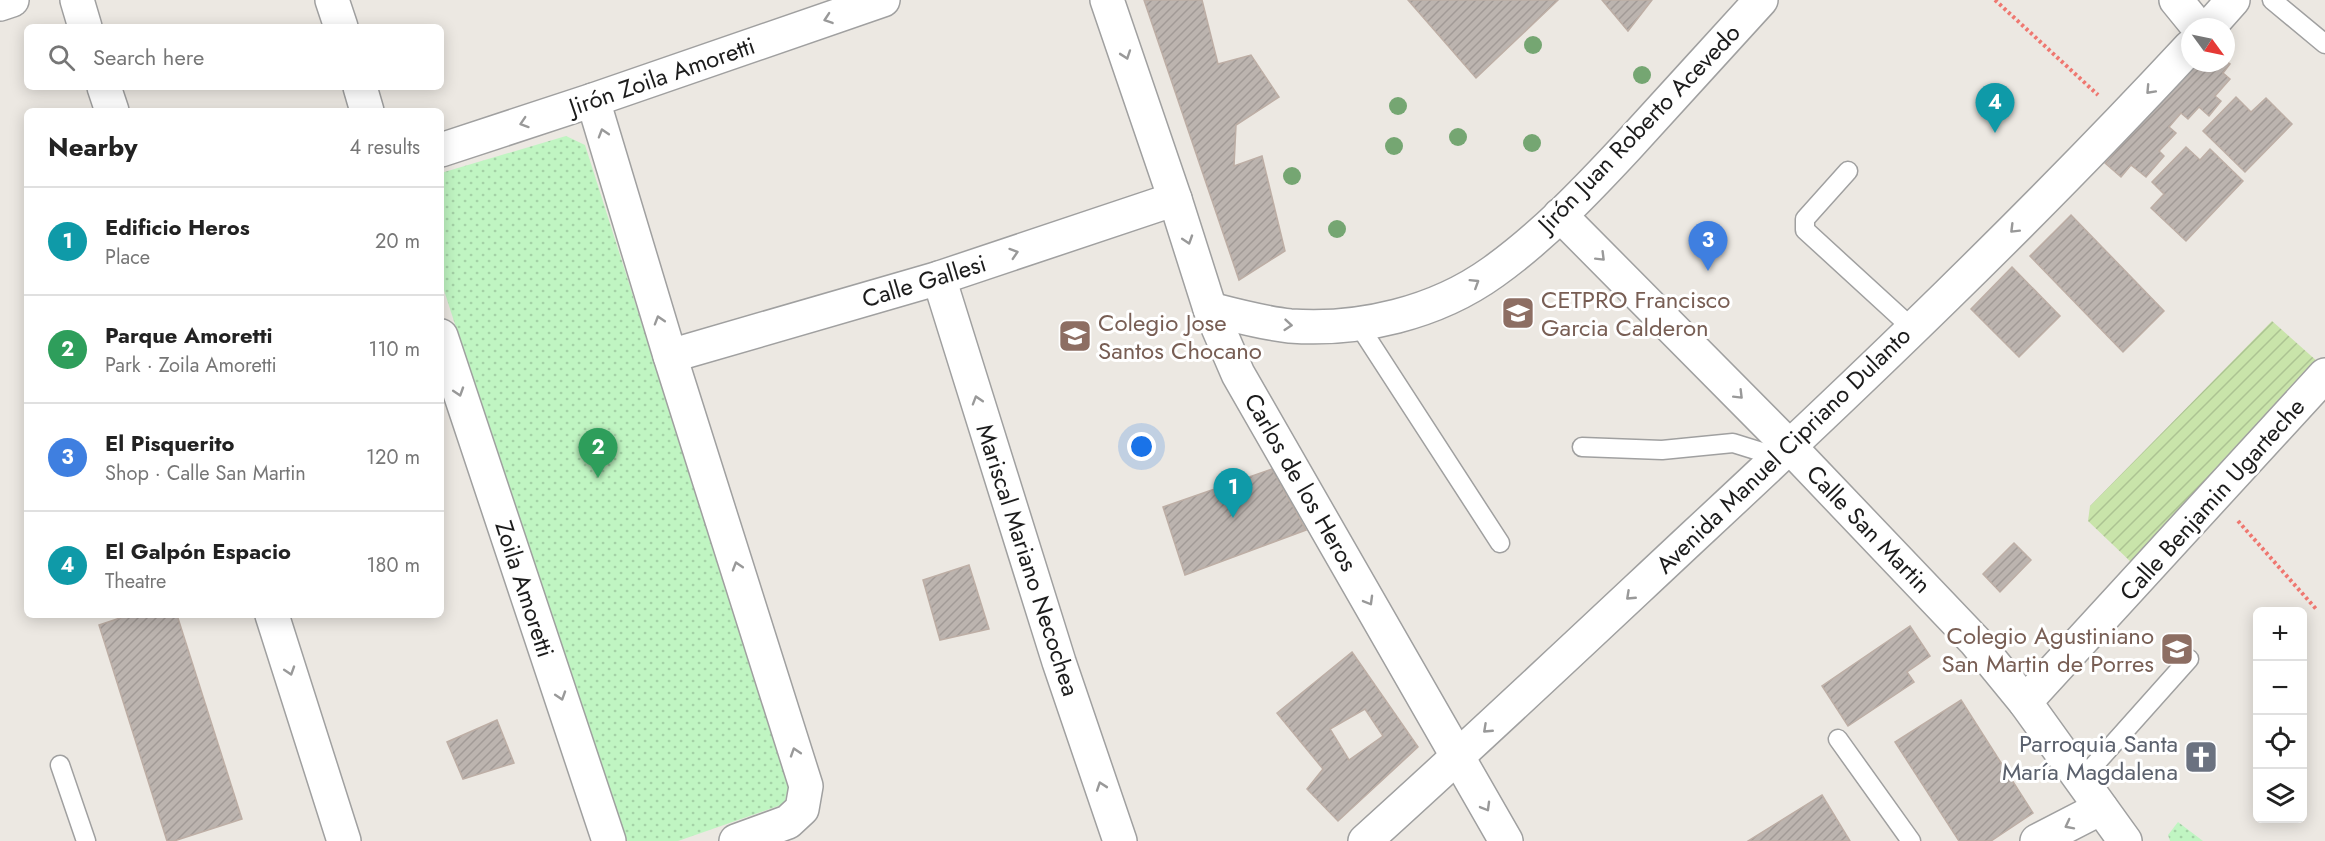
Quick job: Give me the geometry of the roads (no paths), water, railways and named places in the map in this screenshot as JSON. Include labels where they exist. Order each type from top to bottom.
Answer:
[{"type":"street","points":[[0,4],[12,0]]},
{"type":"street","points":[[77,0],[85,24]]},
{"type":"street","points":[[332,0],[340,24]]},
{"type":"street","name":"Jirón Zoila Amoretti","points":[[444,149],[883,0]]},
{"type":"street","name":"Carlos de los Heros","points":[[1107,0],[1210,309],[1238,374],[1506,841]]},
{"type":"street","name":"Jirón Juan Roberto Acevedo","points":[[1210,309],[1249,320],[1291,326],[1343,326],[1381,320],[1422,309],[1466,289],[1494,272],[1560,215],[1603,172],[1761,0]]},
{"type":"street","points":[[2176,0],[2191,18]]},
{"type":"street","points":[[2217,18],[2234,0]]},
{"type":"street","name":"Avenida Manuel Cipriano Dulanto","points":[[1365,841],[1784,452],[2017,226],[2181,57]]},
{"type":"street","points":[[106,90],[111,108]]},
{"type":"street","points":[[361,90],[366,108]]},
{"type":"street","points":[[593,100],[670,356],[806,786],[802,809],[788,822],[743,840]]},
{"type":"street","name":"Calle Gallesi","points":[[670,356],[939,278],[1175,199]]},
{"type":"street","name":"Calle San Martin","points":[[1560,215],[1784,452],[1975,641],[2025,702],[2125,841]]},
{"type":"street","name":"Mariscal Mariano Necochea","points":[[939,278],[1059,662],[1120,841]]},
{"type":"street","name":"Zoila Amoretti","points":[[444,345],[609,841]]},
{"type":"street","name":"Calle Benjamin Ugarteche","points":[[2025,702],[2325,375]]},
{"type":"street","points":[[273,618],[344,841]]},
{"type":"street","points":[[2037,841],[2101,808]]},
{"type":"lane","points":[[2272,0],[2325,44]]},
{"type":"lane","points":[[1848,171],[1805,219],[1805,230],[1912,328]]},
{"type":"lane","points":[[1358,324],[1500,543]]},
{"type":"lane","points":[[1582,447],[1662,450],[1733,443],[1784,452]]},
{"type":"lane","points":[[2081,780],[2189,659]]},
{"type":"lane","points":[[1838,739],[1911,841]]},
{"type":"lane","points":[[60,765],[86,841]]},
{"type":"place","name":"El Galpón Espacio","points":[[1995,133]]},
{"type":"place","name":"El Pisquerito","points":[[1708,271]]},
{"type":"place","name":"CETPRO Francisco Garcia Calderon","points":[[1518,313]]},
{"type":"place","name":"Colegio Jose Santos Chocano","points":[[1075,336]]},
{"type":"place","name":"Parque Amoretti","points":[[598,478]]},
{"type":"place","name":"Edificio Heros","points":[[1233,518]]},
{"type":"place","name":"Colegio Agustiniano San Martin de Porres","points":[[2177,649]]},
{"type":"place","name":"Parroquia Santa María Magdalena","points":[[2201,757]]}]
